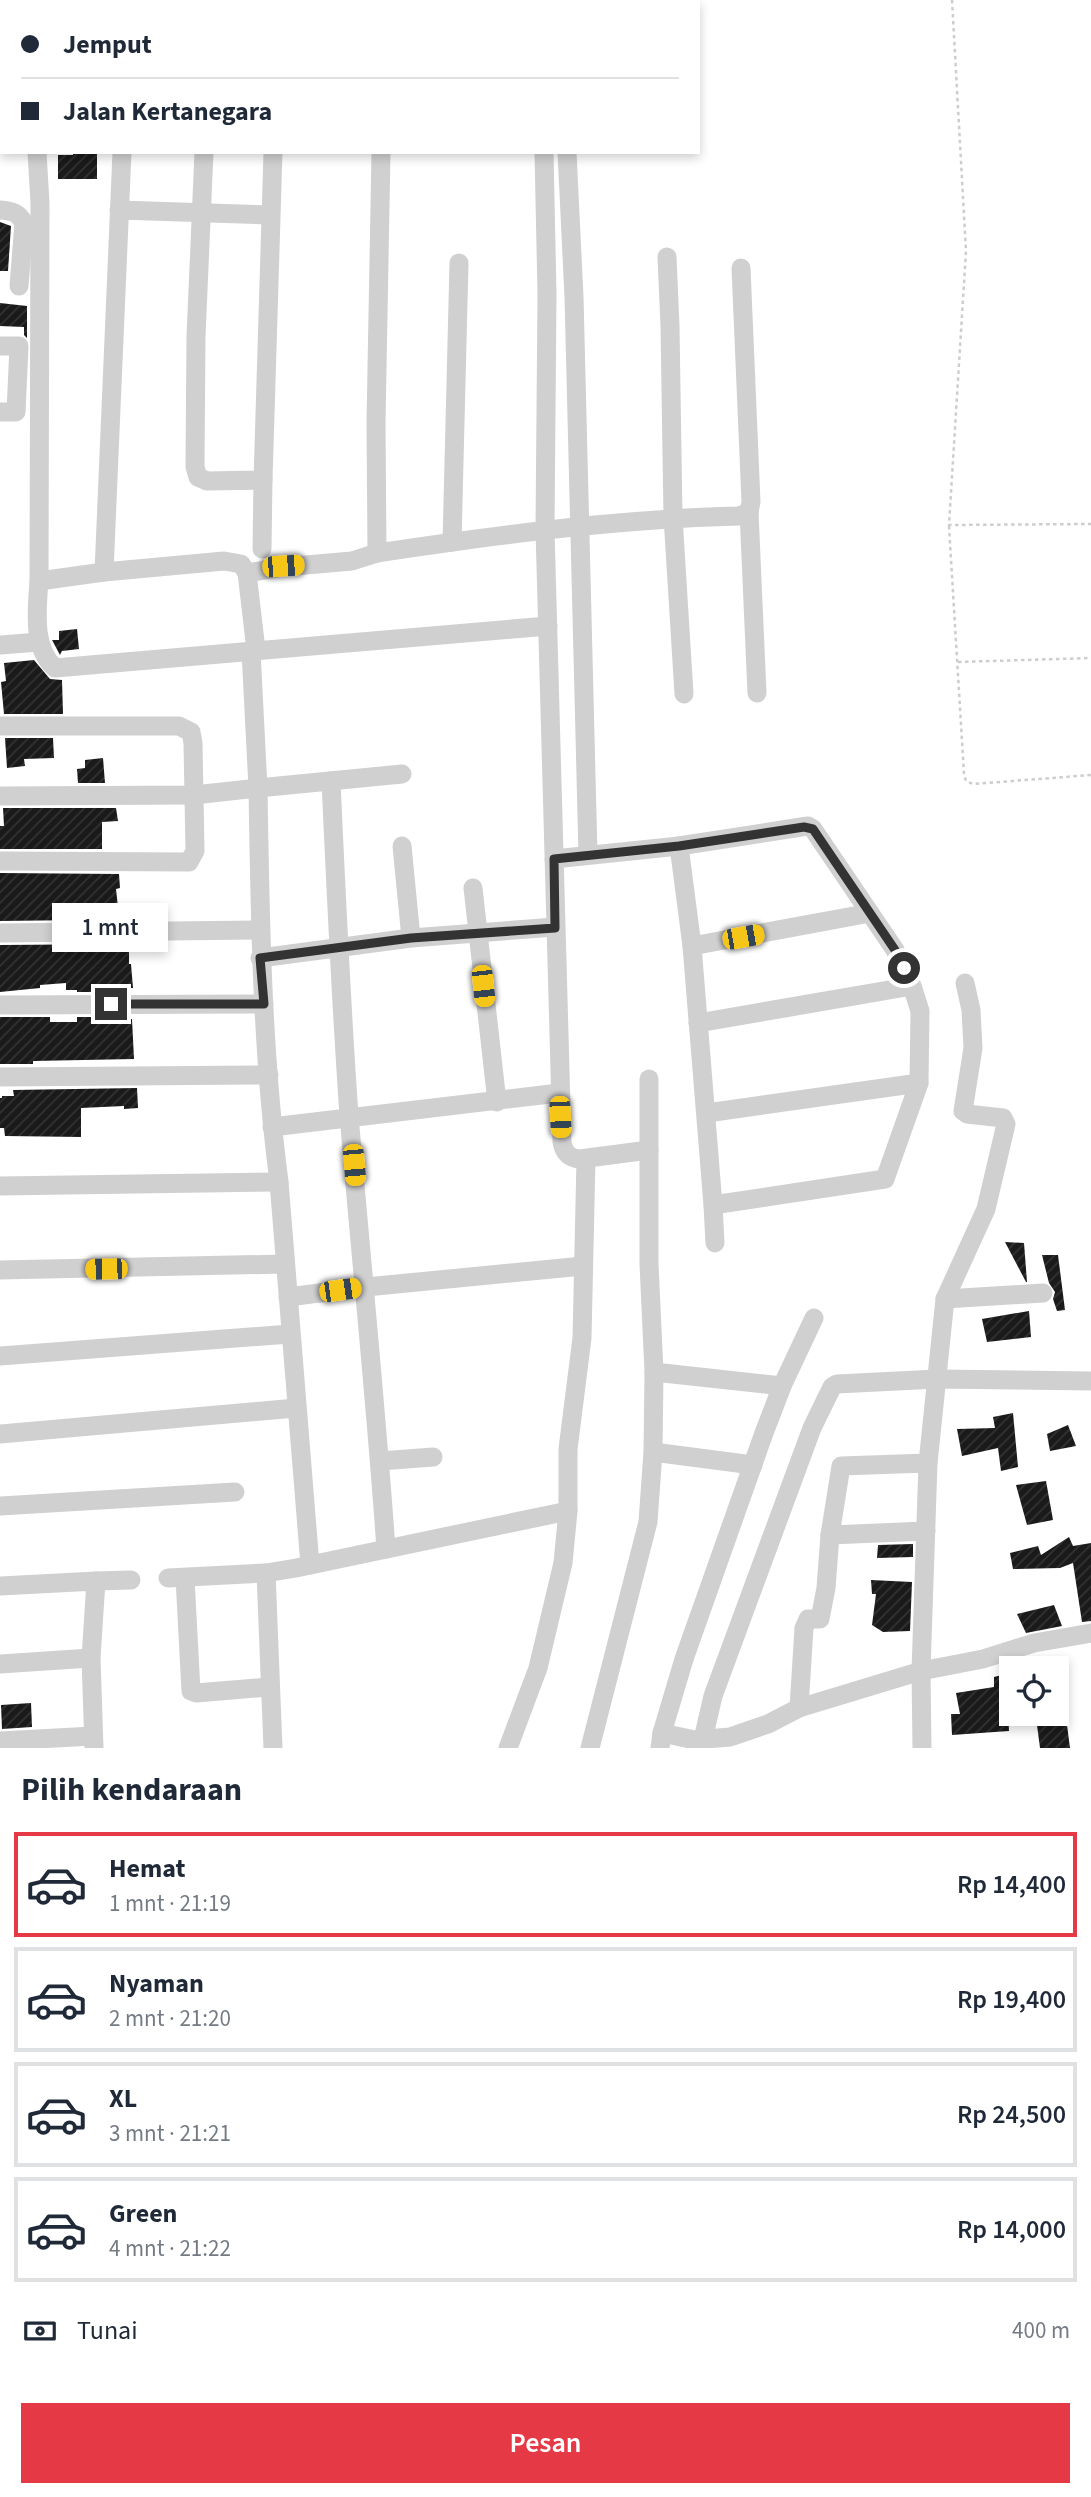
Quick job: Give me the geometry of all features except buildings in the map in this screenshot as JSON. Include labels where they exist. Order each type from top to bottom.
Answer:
[{"type":"street","points":[[37,154],[40,203],[39,642],[46,660],[55,668],[548,626]]},
{"type":"street","points":[[104,572],[122,154]]},
{"type":"street","points":[[205,154],[197,336],[195,467],[198,477],[207,481],[263,480]]},
{"type":"street","points":[[262,549],[273,154]]},
{"type":"street","points":[[377,553],[376,423],[381,154]]},
{"type":"street","points":[[544,154],[547,294],[545,530],[559,1093],[563,1148],[572,1158],[586,1159],[649,1150]]},
{"type":"street","points":[[567,154],[574,296],[588,855]]},
{"type":"street","points":[[0,210],[20,215],[24,223],[19,286]]},
{"type":"street","points":[[120,210],[270,215]]},
{"type":"street","points":[[667,257],[673,517],[684,694]]},
{"type":"street","points":[[452,542],[459,263]]},
{"type":"street","points":[[741,268],[757,693]]},
{"type":"street","points":[[0,346],[19,346],[16,412],[0,412]]},
{"type":"street","points":[[247,573],[283,566],[352,561],[377,553],[579,525],[673,517],[739,516],[749,512]]},
{"type":"street","points":[[39,581],[104,572],[223,562],[241,564],[247,573],[258,788],[260,958],[310,1565]]},
{"type":"street","points":[[0,645],[39,642]]},
{"type":"street","points":[[0,726],[179,726],[191,732],[195,851],[189,862],[0,861]]},
{"type":"street","points":[[0,796],[194,795],[402,775]]},
{"type":"street","points":[[331,780],[338,949],[386,1549]]},
{"type":"street","points":[[554,859],[679,846],[808,826],[813,829],[895,950],[912,986],[920,1011],[919,1083],[885,1179],[713,1205]]},
{"type":"street","points":[[402,846],[411,938]]},
{"type":"street","points":[[679,846],[692,946],[715,1243]]},
{"type":"street","points":[[473,888],[497,1102]]},
{"type":"street","points":[[692,946],[870,913]]},
{"type":"street","points":[[260,958],[411,938],[555,928]]},
{"type":"street","points":[[0,933],[260,930]]},
{"type":"street","points":[[922,1748],[921,1671],[929,1463],[945,1299],[986,1209],[1006,1124],[1003,1118],[967,1114],[963,1111],[973,1048],[971,1010],[964,983]]},
{"type":"street","points":[[698,1023],[912,986]]},
{"type":"street","points":[[0,1005],[264,1004]]},
{"type":"street","points":[[0,1077],[269,1075]]},
{"type":"street","points":[[590,1748],[648,1522],[653,1452],[654,1373],[649,1264],[649,1079]]},
{"type":"street","points":[[707,1113],[919,1083]]},
{"type":"street","points":[[272,1127],[559,1093]]},
{"type":"street","points":[[509,1748],[541,1655],[563,1563],[568,1511],[568,1449],[582,1338],[586,1159]]},
{"type":"street","points":[[0,1186],[279,1182]]},
{"type":"street","points":[[0,1270],[285,1264]]},
{"type":"street","points":[[288,1297],[583,1266]]},
{"type":"street","points":[[945,1299],[1043,1293]]},
{"type":"street","points":[[814,1318],[782,1386],[753,1465],[684,1659],[663,1738],[699,1743],[730,1737],[768,1724],[799,1708],[921,1671],[983,1659],[1051,1639],[1091,1633]]},
{"type":"street","points":[[0,1356],[290,1334]]},
{"type":"street","points":[[654,1373],[782,1386]]},
{"type":"street","points":[[699,1743],[713,1696],[812,1428],[830,1390],[837,1384],[937,1379],[1091,1381]]},
{"type":"street","points":[[0,1434],[296,1408]]},
{"type":"street","points":[[653,1452],[753,1465]]},
{"type":"street","points":[[380,1461],[433,1457]]},
{"type":"street","points":[[799,1708],[804,1628],[808,1619],[820,1619],[841,1466],[929,1463]]},
{"type":"street","points":[[0,1506],[234,1492]]},
{"type":"street","points":[[269,1687],[196,1693],[191,1691],[176,1578],[266,1573],[568,1511]]},
{"type":"street","points":[[830,1535],[926,1531]]},
{"type":"street","points":[[266,1573],[273,1748]]},
{"type":"street","points":[[0,1586],[131,1580]]},
{"type":"street","points":[[0,1741],[93,1742],[91,1658],[96,1581]]},
{"type":"street","points":[[0,1664],[91,1658]]},
{"type":"path","points":[[952,0],[966,251],[949,525],[964,774],[966,781],[973,784],[1091,775]]},
{"type":"path","points":[[949,525],[1091,524]]},
{"type":"path","points":[[957,663],[1091,658]]},
{"type":"route","points":[[111,1004],[264,1004],[260,958],[411,938],[555,928],[554,859],[679,846],[808,826],[813,829],[895,950],[904,968]]}]
